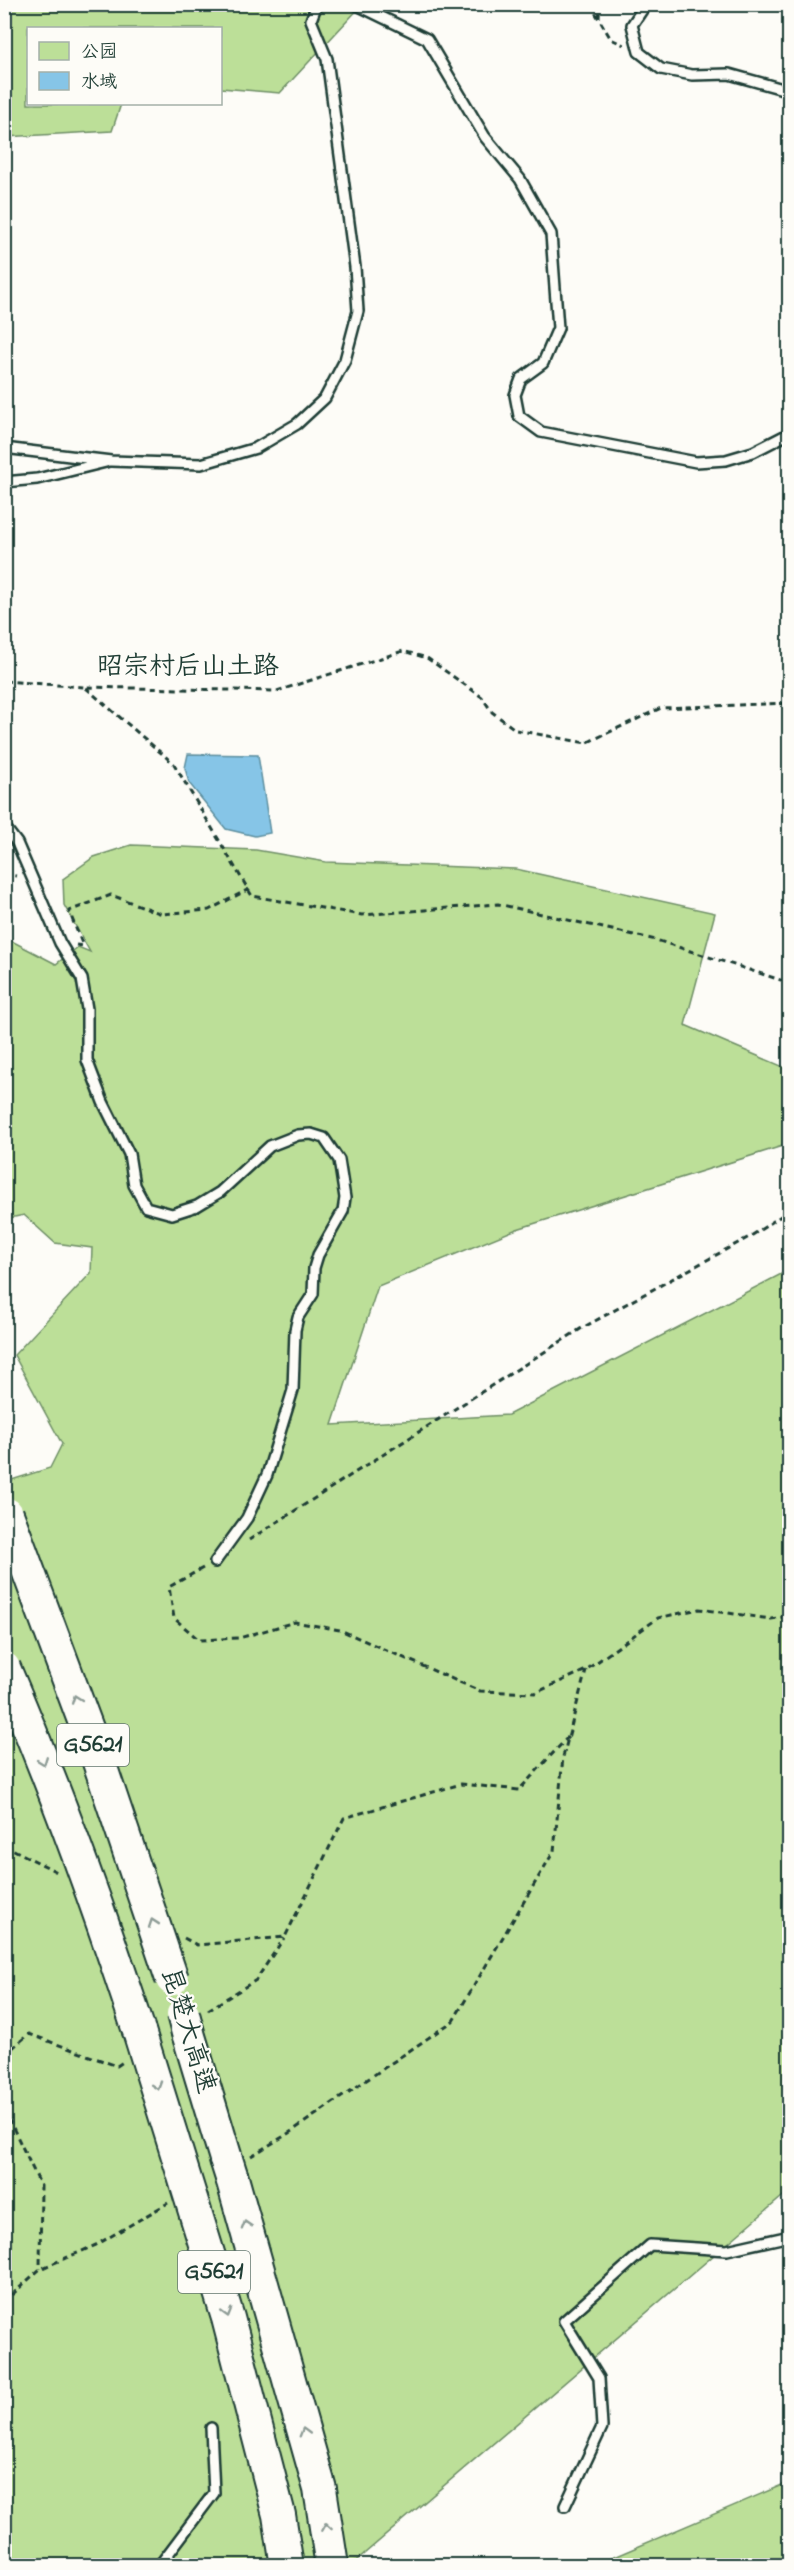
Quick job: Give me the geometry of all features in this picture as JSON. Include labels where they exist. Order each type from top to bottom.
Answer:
[{"type":"highway","name":"昆楚大高速","points":[[5,1509],[95,1750],[172,1979],[192,2020],[235,2165],[320,2489],[332,2565]]},
{"type":"highway","name":"昆楚大高速","points":[[4,1668],[39,1748],[98,1904],[139,2031],[228,2318],[279,2515],[287,2565]]},
{"type":"lane","points":[[4,448],[111,461],[201,464],[256,448],[297,424],[325,398],[345,360],[358,311],[327,59],[311,20],[317,4]]},
{"type":"lane","points":[[355,4],[427,39],[485,137],[520,179],[551,234],[558,328],[543,363],[520,379],[515,395],[519,416],[541,432],[696,462],[726,460],[753,452],[789,434]]},
{"type":"lane","points":[[646,4],[632,25],[639,52],[661,69],[692,75],[729,74],[789,91]]},
{"type":"lane","points":[[4,482],[37,478],[111,461]]},
{"type":"lane","points":[[4,826],[17,843],[60,943],[82,979],[87,1009],[87,1060],[102,1101],[129,1154],[134,1185],[146,1208],[172,1214],[197,1206],[220,1192],[270,1146],[298,1135],[311,1134],[324,1138],[339,1160],[345,1198],[343,1211],[318,1255],[314,1268],[313,1294],[298,1317],[295,1330],[293,1390],[267,1475],[247,1518],[215,1562]]},
{"type":"lane","points":[[565,2506],[602,2427],[600,2378],[564,2321],[650,2245],[727,2250],[789,2236]]},
{"type":"lane","points":[[159,2565],[214,2493],[211,2428]]},
{"type":"path","points":[[590,4],[611,39],[639,52]]},
{"type":"path","points":[[599,20],[600,4]]},
{"type":"path","name":"昭宗村后山土路","points":[[4,681],[84,687],[277,691],[403,651],[427,658],[482,697],[492,712],[516,730],[586,743],[661,708],[789,703]]},
{"type":"path","points":[[84,687],[174,764],[252,896],[362,915],[498,904],[656,940],[789,983]]},
{"type":"path","points":[[60,943],[83,946],[69,911],[111,895],[162,914],[209,910],[249,889]]},
{"type":"path","points":[[789,1210],[751,1236],[582,1328],[215,1562],[169,1587],[174,1618],[199,1640],[239,1638],[295,1622],[340,1630],[480,1690],[535,1693],[586,1670],[658,1618],[699,1609],[771,1618],[789,1616]]},
{"type":"path","points":[[235,2165],[286,2135],[453,2021],[554,1851],[563,1757],[586,1670]]},
{"type":"path","points":[[192,2020],[256,1980],[285,1937],[344,1818],[461,1784],[519,1790],[568,1737]]},
{"type":"path","points":[[4,1845],[65,1876]]},
{"type":"path","points":[[177,1934],[197,1945],[285,1937]]},
{"type":"path","points":[[4,2055],[29,2034],[117,2066],[126,2061]]},
{"type":"path","points":[[4,2109],[41,2186],[40,2269]]},
{"type":"path","points":[[4,2302],[40,2269],[96,2246],[168,2204]]},
{"type":"green space","points":[[5,5],[362,5],[280,93],[222,88],[222,27],[27,27],[27,105],[121,105],[112,131],[5,137]]},
{"type":"green space","points":[[131,845],[256,850],[326,862],[516,869],[715,913],[685,1025],[786,1068],[790,1083],[789,1144],[517,1229],[378,1286],[332,1425],[508,1415],[789,1270],[789,2191],[351,2565],[5,2565],[5,1482],[50,1468],[62,1444],[14,1355],[91,1273],[92,1248],[55,1243],[24,1215],[5,1219],[4,937],[56,964],[78,947],[90,952],[64,905],[63,879],[94,857]]},
{"type":"green space","points":[[789,2482],[789,2565],[595,2565]]},
{"type":"water","points":[[188,754],[258,755],[270,833],[255,836],[226,829],[189,783],[185,768]]}]
